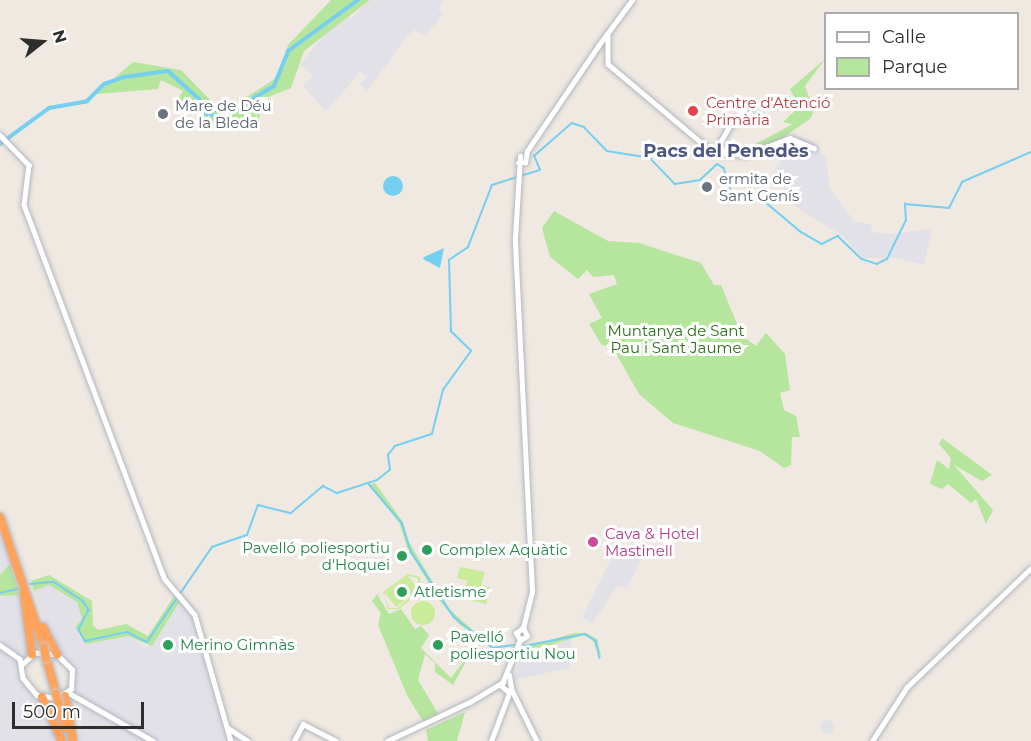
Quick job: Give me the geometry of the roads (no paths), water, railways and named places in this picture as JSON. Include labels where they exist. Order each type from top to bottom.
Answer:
[{"type":"highway","points":[[0,517],[46,658],[62,696],[66,737]]},
{"type":"highway","points":[[14,555],[57,655]]},
{"type":"highway","points":[[14,555],[34,642],[30,655]]},
{"type":"highway","points":[[42,697],[66,737]]},
{"type":"main road","points":[[491,741],[504,687],[520,640],[527,636],[523,628],[532,588],[515,238],[521,159],[632,0]]},
{"type":"main road","points":[[602,46],[608,64],[715,152],[745,155],[790,138],[813,148]]},
{"type":"main road","points":[[715,152],[734,121],[750,113]]},
{"type":"main road","points":[[0,135],[29,165],[24,205],[164,578],[195,615],[231,741]]},
{"type":"main road","points":[[872,741],[913,680],[1031,568]]},
{"type":"main road","points":[[520,640],[516,633],[523,628]]},
{"type":"main road","points":[[0,645],[18,657],[27,685],[42,697],[78,694]]},
{"type":"main road","points":[[22,665],[30,655]]},
{"type":"main road","points":[[18,657],[57,655],[71,669],[73,685],[78,694],[153,741]]},
{"type":"main road","points":[[62,696],[73,685]]},
{"type":"main road","points":[[504,687],[516,696],[537,741]]},
{"type":"main road","points":[[387,741],[465,707],[470,702],[504,687]]},
{"type":"main road","points":[[294,741],[303,724],[336,741]]},
{"type":"main road","points":[[228,728],[248,741]]},
{"type":"water","points":[[393,176],[400,179],[403,186],[400,193],[393,196],[386,193],[383,186],[386,179]]},
{"type":"water","points":[[444,248],[440,268],[423,259],[424,257]]},
{"type":"waterway","points":[[0,144],[49,108],[87,101],[104,84],[124,77],[168,71],[199,99],[205,113],[222,117],[274,86],[288,51],[358,0]]},
{"type":"waterway","points":[[30,584],[54,582],[83,601],[89,610],[79,630],[85,641],[127,632],[147,642],[212,547],[247,535],[258,505],[291,513],[323,486],[337,493],[377,480],[390,470],[388,455],[395,446],[432,434],[443,390],[471,351],[451,332],[449,260],[468,247],[492,185],[540,170],[534,156],[572,123],[584,127],[607,151],[650,158],[675,184],[700,180],[717,164],[724,168],[732,194],[756,194],[801,232],[822,244],[838,236],[862,259],[877,264],[887,259],[906,220],[905,204],[949,208],[962,182],[1031,152]]},
{"type":"waterway","points":[[369,484],[402,523],[412,553],[454,617],[493,648],[515,645]]},
{"type":"waterway","points":[[0,593],[18,589]]},
{"type":"waterway","points":[[524,646],[585,634],[596,641],[600,658]]},
{"type":"place","name":"Centre d'Atenció Primària","points":[[693,111]]},
{"type":"place","name":"Mare de Déu de la Bleda","points":[[163,114]]},
{"type":"place","name":"ermita de Sant Genís","points":[[707,187]]},
{"type":"place","name":"Cava & Hotel Mastinell","points":[[593,542]]},
{"type":"place","name":"Complex Aquàtic","points":[[427,550]]},
{"type":"place","name":"Pavelló poliesportiu d'Hoquei","points":[[402,556]]},
{"type":"place","name":"Atletisme","points":[[402,592]]},
{"type":"place","name":"Merino Gimnàs","points":[[168,645]]},
{"type":"place","name":"Pavelló poliesportiu Nou","points":[[438,645]]},
{"type":"district","name":"Pacs del Penedès","points":[[726,151]]},
{"type":"park label","name":"Muntanya de Sant Pau i Sant Jaume","points":[[676,338]]}]
